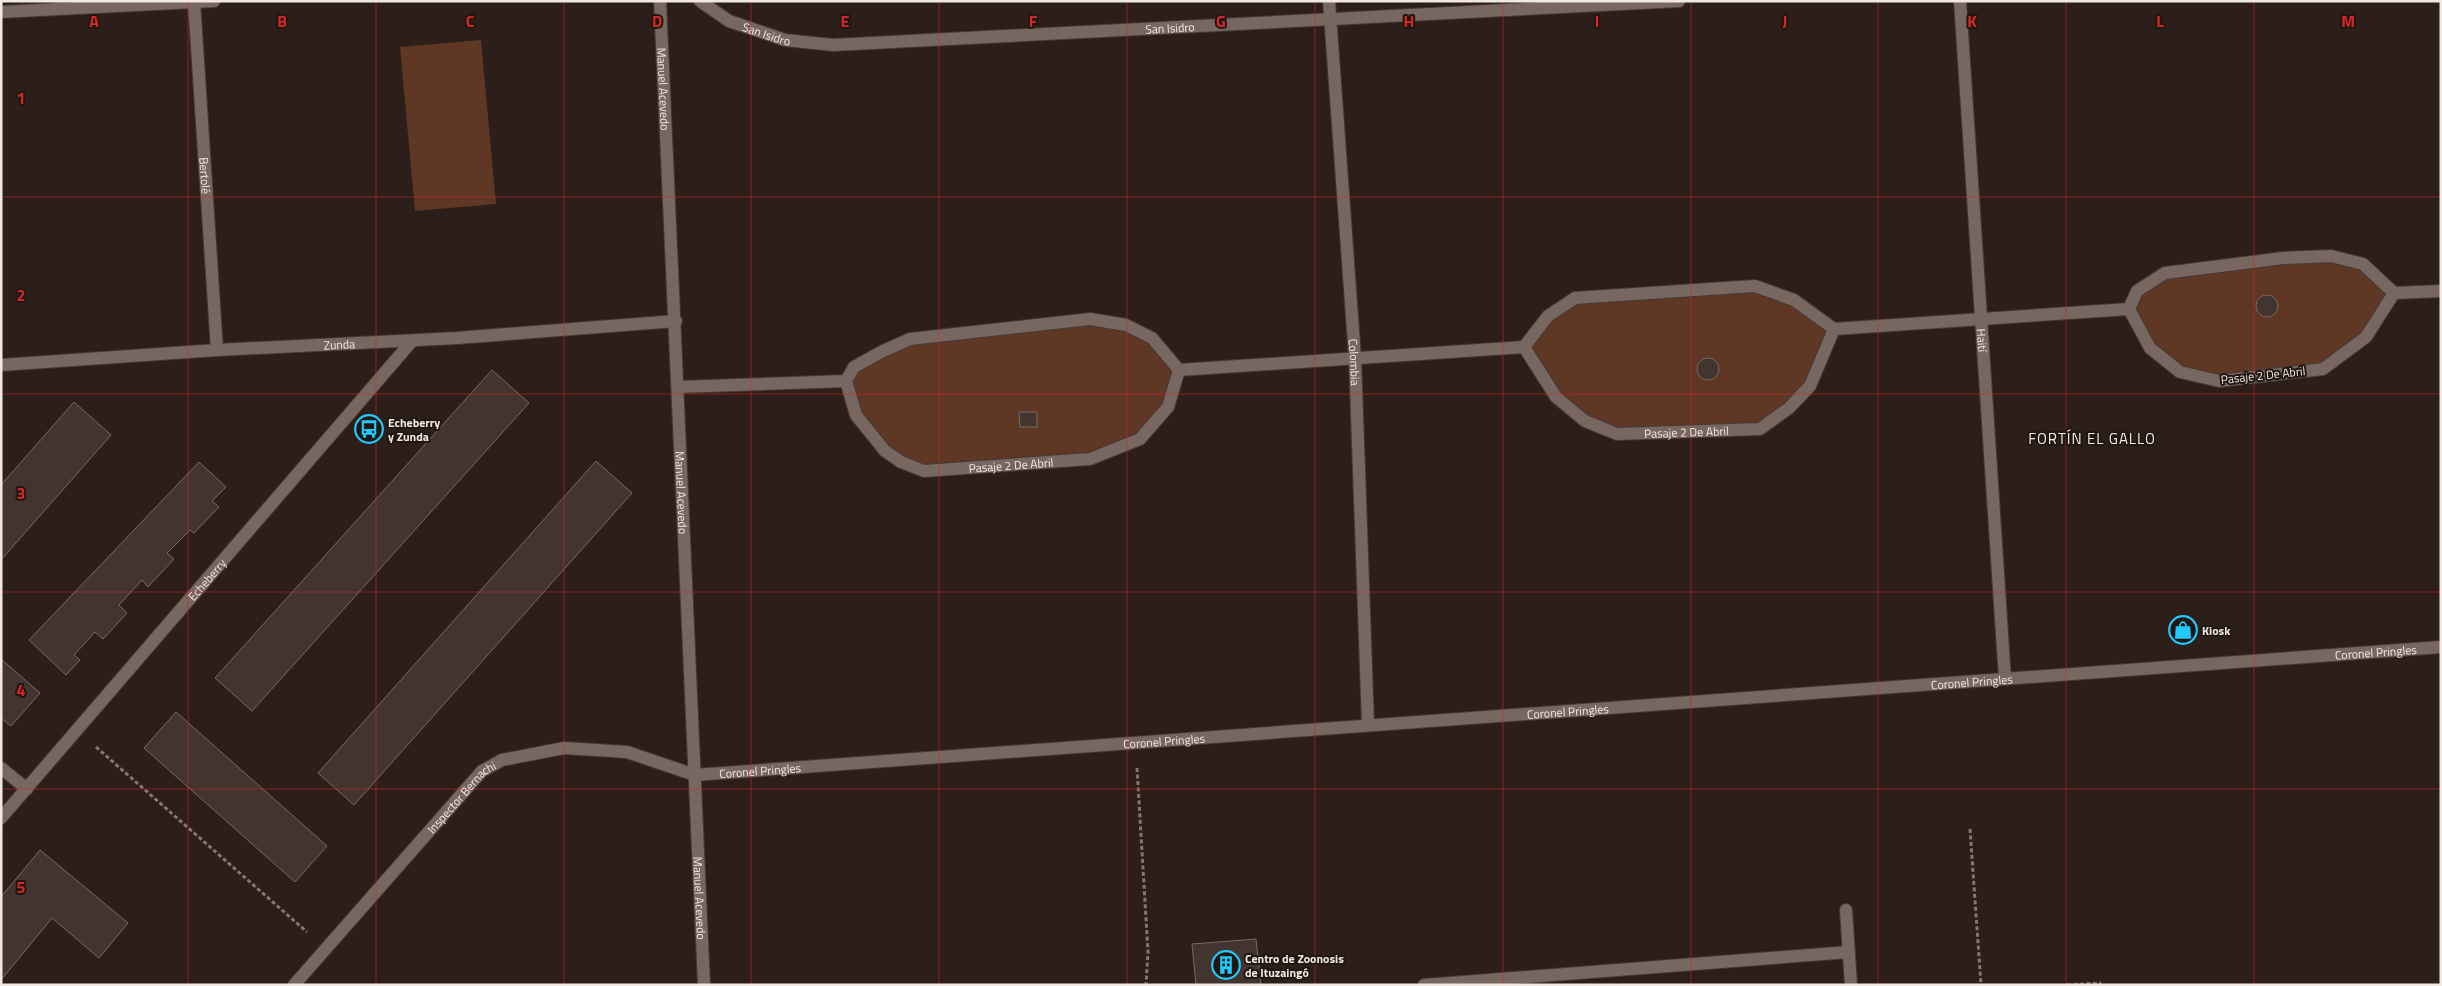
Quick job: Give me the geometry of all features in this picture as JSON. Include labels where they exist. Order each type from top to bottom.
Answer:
[{"type":"street","points":[[1,12],[214,1]]},
{"type":"street","name":"Manuel Acevedo","points":[[660,1],[676,321],[704,985]]},
{"type":"street","name":"San Isidro","points":[[700,1],[728,21],[785,40],[833,45],[1679,1]]},
{"type":"street","name":"Colombia","points":[[1330,1],[1355,358],[1368,724]]},
{"type":"street","name":"Haití","points":[[1960,1],[1983,319],[2005,679]]},
{"type":"street","name":"Bertolé","points":[[194,2],[217,350]]},
{"type":"street","points":[[678,387],[846,380],[854,367],[910,339],[1090,319],[1126,325],[1152,338],[1179,370],[1524,347],[1548,316],[1575,298],[1755,286],[1794,300],[1834,329],[2129,309],[2136,291],[2165,273],[2283,258],[2331,256],[2363,264],[2394,293],[2441,290]]},
{"type":"street","name":"Pasaje 2 De Abril","points":[[2129,309],[2150,348],[2180,372],[2219,381],[2323,368],[2366,337],[2394,293]]},
{"type":"street","name":"Zunda","points":[[1,365],[217,350],[412,341],[676,321]]},
{"type":"street","name":"Pasaje 2 De Abril","points":[[1524,347],[1556,397],[1585,421],[1617,434],[1760,429],[1789,408],[1810,386],[1834,329]]},
{"type":"street","name":"Echeberry","points":[[1,818],[412,341]]},
{"type":"street","name":"Pasaje 2 De Abril","points":[[846,380],[856,415],[886,451],[901,462],[924,471],[1090,459],[1140,439],[1168,407],[1179,370]]},
{"type":"street","name":"Coronel Pringles","points":[[695,775],[1368,724],[2441,647]]},
{"type":"street","name":"Inspector Bernachi","points":[[294,985],[482,772],[502,760],[564,748],[627,752],[695,775]]},
{"type":"street","points":[[1,768],[27,789]]},
{"type":"street","points":[[1846,910],[1851,985]]},
{"type":"street","points":[[1424,985],[1849,952]]},
{"type":"path","points":[[77,730],[327,949]]},
{"type":"path","points":[[1135,743],[1148,952],[1146,985]]},
{"type":"path","points":[[1970,828],[1981,985]]},
{"type":"path","points":[[2067,985],[2100,983],[2100,985]]},
{"type":"shaded area","points":[[481,40],[496,204],[415,211],[400,47]]},
{"type":"shaded area","points":[[2283,258],[2363,264],[2394,293],[2366,337],[2323,369],[2219,381],[2180,372],[2150,348],[2129,309],[2137,291],[2165,273]]},
{"type":"shaded area","points":[[1755,286],[1834,329],[1810,386],[1760,429],[1617,434],[1556,397],[1524,347],[1575,298]]},
{"type":"shaded area","points":[[1090,319],[1152,338],[1179,370],[1168,407],[1140,439],[1090,459],[924,471],[901,462],[856,415],[846,381],[854,367],[910,339]]},
{"type":"building","points":[[2267,295],[2275,298],[2278,306],[2275,314],[2267,317],[2259,314],[2256,306],[2259,298]]},
{"type":"building","points":[[1708,358],[1716,361],[1719,369],[1716,377],[1708,380],[1700,377],[1697,369],[1700,361]]},
{"type":"building","points":[[492,370],[529,403],[252,711],[215,678]]},
{"type":"building","points":[[74,402],[111,435],[1,560],[1,485]]},
{"type":"building","points":[[1019,412],[1037,412],[1037,427],[1020,427]]},
{"type":"building","points":[[596,461],[632,493],[354,805],[318,773]]},
{"type":"building","points":[[199,462],[226,487],[212,501],[219,507],[194,533],[190,530],[167,553],[174,559],[148,587],[142,580],[119,605],[127,613],[103,639],[95,632],[74,655],[80,660],[66,675],[29,640]]},
{"type":"building","points":[[1,659],[40,693],[11,726],[1,718]]},
{"type":"building","points":[[176,712],[327,846],[295,882],[144,748]]},
{"type":"building","points":[[40,850],[128,923],[99,958],[52,918],[1,980],[1,897]]},
{"type":"building","name":"Centro de Zoonosis de Ituzaingó","points":[[1256,939],[1261,985],[1196,985],[1192,944]]},
{"type":"place","name":"Echeberry y Zunda","points":[[369,429]]},
{"type":"place","name":"Kiosk","points":[[2183,630]]},
{"type":"place","name":"Centro de Zoonosis de Ituzaingó","points":[[1226,965]]},
{"type":"district","name":"FORTÍN EL GALLO","points":[[2092,438]]}]
